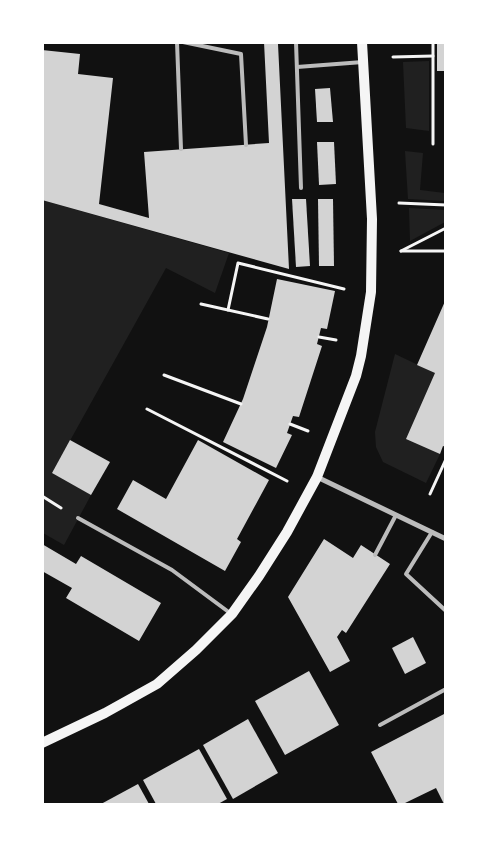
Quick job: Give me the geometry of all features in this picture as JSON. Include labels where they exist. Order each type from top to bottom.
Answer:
[{"type":"main road","points":[[42,743],[105,713],[157,684],[196,650],[232,614],[259,576],[287,532],[317,476],[356,376],[371,292],[372,219],[362,42]]},
{"type":"street","points":[[317,476],[446,538]]},
{"type":"lane","points":[[178,42],[181,149]]},
{"type":"lane","points":[[183,42],[241,54],[246,144]]},
{"type":"lane","points":[[296,42],[301,188]]},
{"type":"lane","points":[[298,67],[363,62]]},
{"type":"lane","points":[[375,555],[396,515]]},
{"type":"lane","points":[[78,518],[172,570],[232,614]]},
{"type":"lane","points":[[432,532],[406,574],[446,611]]},
{"type":"lane","points":[[380,725],[446,689]]},
{"type":"path","points":[[433,42],[433,144]]},
{"type":"path","points":[[393,56],[433,56]]},
{"type":"path","points":[[399,203],[446,205]]},
{"type":"path","points":[[446,228],[401,251],[446,251]]},
{"type":"path","points":[[228,310],[238,263],[344,289]]},
{"type":"path","points":[[201,304],[268,319]]},
{"type":"path","points":[[319,337],[336,340]]},
{"type":"path","points":[[164,375],[241,404]]},
{"type":"path","points":[[147,409],[287,482]]},
{"type":"path","points":[[290,424],[310,432]]},
{"type":"path","points":[[430,494],[446,458]]},
{"type":"shaded area","points":[[429,61],[429,131],[406,128],[403,62]]},
{"type":"shaded area","points":[[405,151],[423,153],[420,190],[445,193],[445,201],[408,199]]},
{"type":"shaded area","points":[[42,200],[229,253],[215,293],[166,268],[52,473],[91,495],[64,545],[43,533]]},
{"type":"shaded area","points":[[409,208],[445,210],[445,222],[410,241]]},
{"type":"shaded area","points":[[395,354],[435,373],[440,454],[426,483],[383,462],[376,447],[375,432]]},
{"type":"building","points":[[264,42],[285,42],[285,44],[278,44],[289,269],[42,200],[42,50],[80,54],[78,74],[113,78],[99,204],[149,218],[144,152],[269,143]]},
{"type":"building","points":[[437,42],[446,42],[446,71],[437,71]]},
{"type":"building","points":[[330,88],[333,122],[317,122],[315,89]]},
{"type":"building","points":[[317,142],[334,142],[336,184],[319,185]]},
{"type":"building","points":[[292,199],[306,199],[310,266],[296,267]]},
{"type":"building","points":[[318,199],[333,199],[334,266],[319,266]]},
{"type":"building","points":[[277,279],[335,291],[327,329],[321,328],[317,344],[322,346],[299,417],[293,416],[287,433],[292,435],[276,468],[223,442],[243,399],[267,327]]},
{"type":"building","points":[[446,299],[446,447],[443,446],[440,454],[406,439],[435,373],[417,365]]},
{"type":"building","points":[[70,440],[110,462],[91,495],[52,473]]},
{"type":"building","points":[[198,440],[269,480],[237,539],[241,542],[225,571],[117,509],[133,480],[166,499]]},
{"type":"building","points":[[324,539],[353,558],[361,545],[390,564],[346,633],[342,630],[337,637],[350,661],[330,672],[288,597]]},
{"type":"building","points":[[42,544],[76,564],[81,556],[161,603],[139,641],[66,598],[72,588],[42,571]]},
{"type":"building","points":[[413,637],[426,663],[405,674],[392,648]]},
{"type":"building","points":[[309,671],[339,725],[285,755],[255,701]]},
{"type":"building","points":[[446,713],[446,804],[444,804],[436,788],[403,804],[398,804],[371,752]]},
{"type":"building","points":[[248,719],[278,773],[233,799],[203,745]]},
{"type":"building","points":[[199,749],[227,799],[218,804],[156,804],[143,780]]},
{"type":"building","points":[[138,784],[149,804],[101,804]]}]
